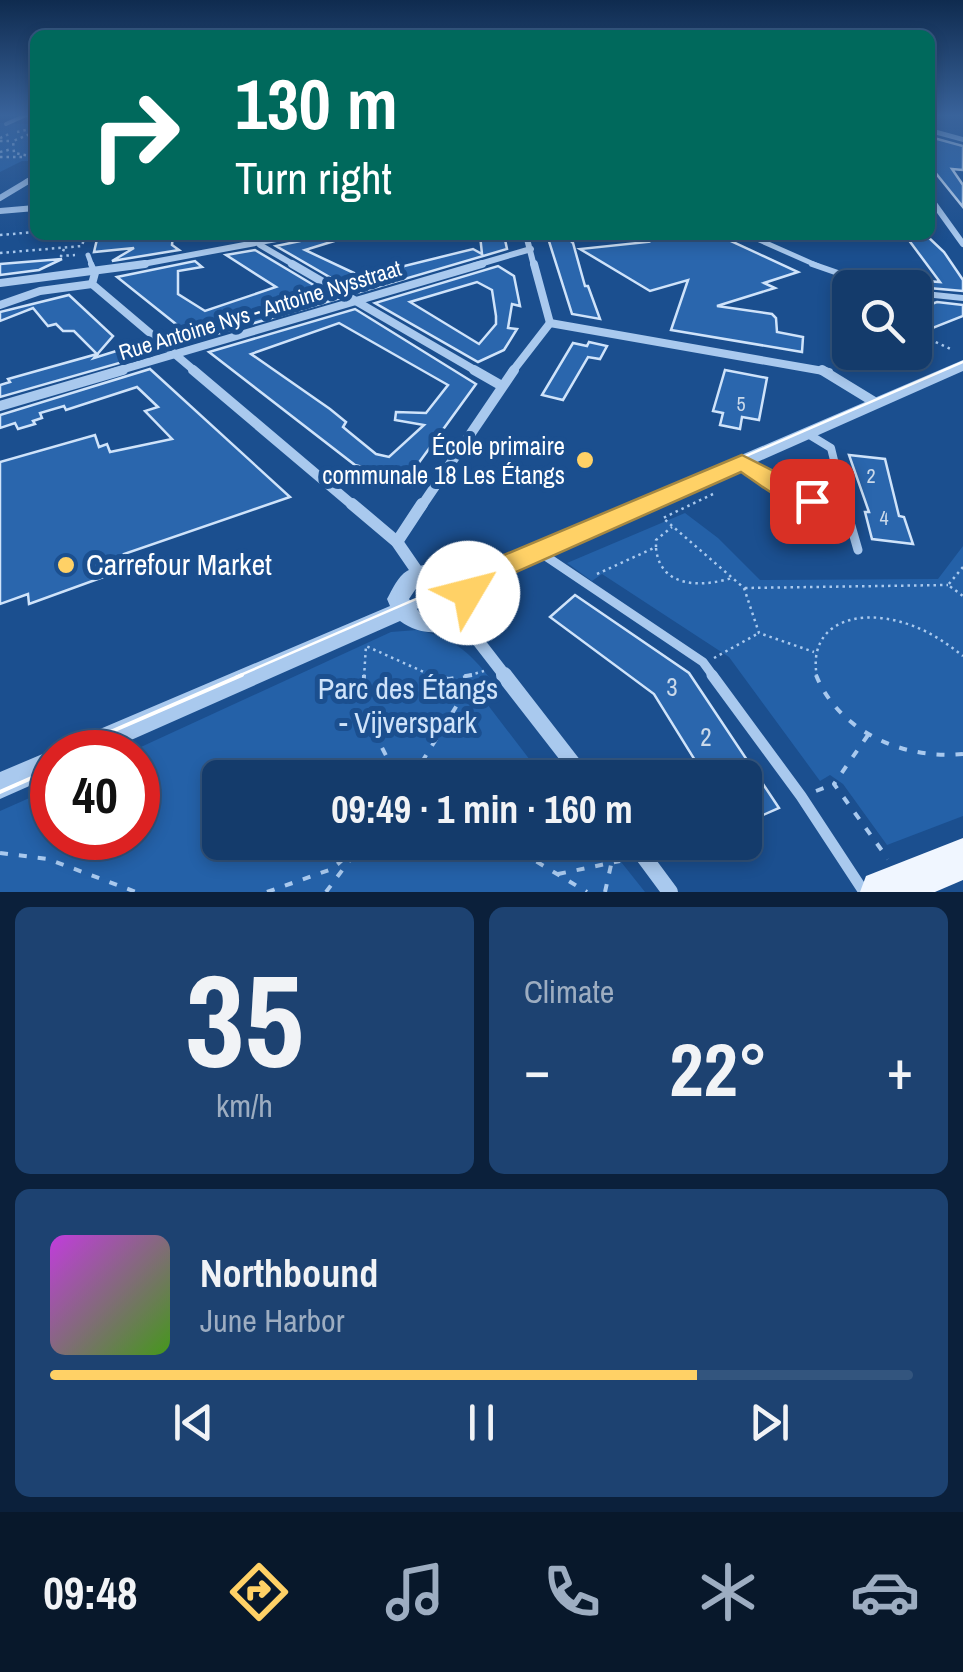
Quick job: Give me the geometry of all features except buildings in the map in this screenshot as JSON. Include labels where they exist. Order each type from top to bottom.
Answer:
[{"type":"main road","points":[[886,876],[963,858]]},
{"type":"street","points":[[0,198],[30,180]]},
{"type":"street","points":[[935,205],[963,244]]},
{"type":"street","points":[[0,211],[30,208]]},
{"type":"street","points":[[0,284],[276,240]]},
{"type":"street","points":[[528,240],[550,323]]},
{"type":"street","points":[[259,244],[502,386]]},
{"type":"street","name":"Rue Antoine Nys - Antoine Nysstraat","points":[[0,406],[531,249]]},
{"type":"street","points":[[0,305],[91,269]]},
{"type":"street","points":[[91,269],[172,354],[397,542],[419,574]]},
{"type":"street","points":[[397,542],[502,386],[550,323]]},
{"type":"street","points":[[550,323],[812,367],[828,371],[876,403]]},
{"type":"street","points":[[464,584],[876,403],[958,358]]},
{"type":"street","points":[[442,572],[464,584],[468,598],[458,616],[424,624],[402,610],[399,591],[419,574],[442,572]]},
{"type":"street","points":[[127,730],[402,610]]},
{"type":"street","points":[[458,616],[570,760]]},
{"type":"street","points":[[0,786],[30,773]]},
{"type":"street","points":[[646,860],[670,892]]},
{"type":"lane","points":[[760,240],[832,271]]},
{"type":"lane","points":[[932,295],[963,298]]},
{"type":"lane","points":[[807,434],[831,448],[858,550]]},
{"type":"lane","points":[[742,462],[784,489],[812,501],[844,505]]},
{"type":"lane","points":[[538,551],[704,662],[801,796],[864,892]]},
{"type":"lane","points":[[402,610],[464,584]]},
{"type":"path","points":[[0,158],[26,157]]},
{"type":"path","points":[[0,234],[30,232]]},
{"type":"path","points":[[0,253],[82,246],[83,240]]},
{"type":"path","points":[[65,247],[61,256],[79,254],[75,264],[91,269]]},
{"type":"path","points":[[932,342],[958,358]]},
{"type":"path","points":[[705,488],[713,494],[664,518],[744,588],[759,633]]},
{"type":"path","points":[[673,526],[656,540],[655,556],[674,578],[706,586],[732,578]]},
{"type":"path","points":[[582,580],[656,547]]},
{"type":"path","points":[[948,585],[963,567]]},
{"type":"path","points":[[744,588],[948,585],[963,596]]},
{"type":"path","points":[[963,656],[918,627],[881,617],[848,619],[826,631],[815,652],[817,674],[829,698],[868,734],[929,757],[963,754]]},
{"type":"path","points":[[704,662],[759,633],[815,652]]},
{"type":"path","points":[[388,760],[365,717],[362,676],[366,646],[387,653],[419,675],[447,681],[485,671]]},
{"type":"path","points":[[423,760],[459,702],[468,678]]},
{"type":"path","points":[[801,796],[834,784],[868,734]]},
{"type":"path","points":[[834,784],[886,876]]},
{"type":"path","points":[[0,853],[48,858],[136,892]]},
{"type":"path","points":[[267,892],[324,874],[347,860]]},
{"type":"path","points":[[326,892],[350,860]]},
{"type":"path","points":[[533,860],[587,892]]},
{"type":"path","points":[[556,874],[620,861]]},
{"type":"path","points":[[606,892],[611,864]]},
{"type":"green space","points":[[0,157],[30,157],[30,161],[0,172]]},
{"type":"green space","points":[[685,513],[718,538],[760,580],[938,579],[963,546],[963,816],[887,845],[843,784],[830,775],[820,781],[729,657],[602,574],[592,581],[567,563]]},
{"type":"green space","name":"Parc des Étangs - Vijverspark","points":[[391,632],[431,633],[462,649],[496,686],[481,696],[530,760],[202,760],[202,860],[620,860],[645,892],[0,892],[0,811],[30,798],[30,860],[160,860],[160,738]]},
{"type":"tram line","points":[[236,677],[963,362]]},
{"type":"tram line","points":[[115,730],[242,675]]},
{"type":"tram line","points":[[0,792],[30,779]]},
{"type":"place","name":"École primaire communale 18 Les Étangs","points":[[585,460]]},
{"type":"place","name":"Carrefour Market","points":[[66,565]]},
{"type":"route","points":[[468,593],[464,584],[742,462],[784,489],[812,501]]}]
